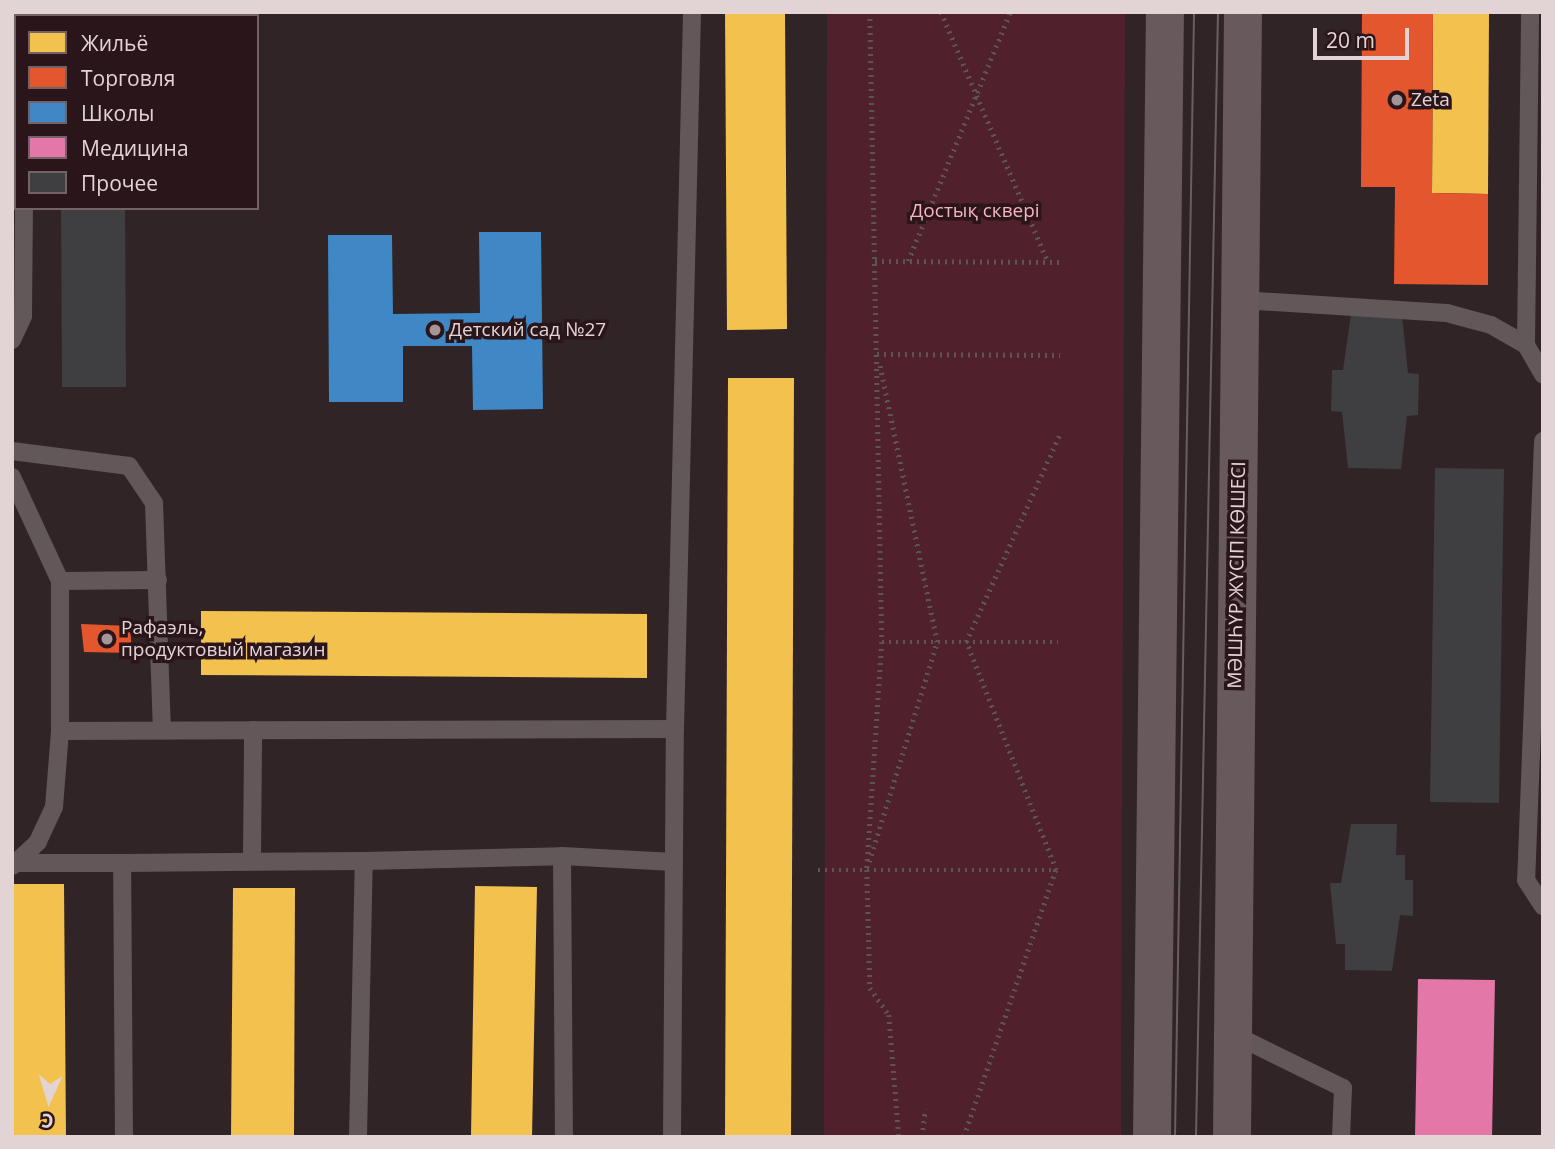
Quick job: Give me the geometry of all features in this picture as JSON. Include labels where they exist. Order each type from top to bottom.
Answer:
[{"type":"street","points":[[1152,1137],[1164,12]]},
{"type":"street","name":"МӘШҺҮР ЖҮСІП КӨШЕСІ","points":[[1232,1137],[1243,12]]},
{"type":"lane","points":[[672,1137],[675,729],[692,12]]},
{"type":"lane","points":[[1530,12],[1526,345],[1543,375]]},
{"type":"lane","points":[[12,340],[23,316],[24,210]]},
{"type":"lane","points":[[1241,300],[1447,313],[1491,325],[1526,345]]},
{"type":"lane","points":[[1543,442],[1526,880],[1543,906]]},
{"type":"lane","points":[[12,451],[129,466],[154,503],[162,729]]},
{"type":"lane","points":[[12,477],[60,581],[60,731],[54,807],[38,842],[15,865]]},
{"type":"lane","points":[[60,581],[158,580]]},
{"type":"lane","points":[[60,731],[675,729]]},
{"type":"lane","points":[[252,857],[253,730]]},
{"type":"lane","points":[[15,865],[252,857],[364,861],[562,856],[674,862]]},
{"type":"lane","points":[[562,856],[564,1137]]},
{"type":"lane","points":[[358,1137],[364,861]]},
{"type":"lane","points":[[122,863],[124,1137]]},
{"type":"lane","points":[[1231,1033],[1343,1088],[1341,1137]]},
{"type":"path","points":[[870,12],[882,642],[867,870],[870,988],[890,1015],[899,1137]]},
{"type":"path","points":[[941,12],[1048,262]]},
{"type":"path","points":[[908,261],[1010,12]]},
{"type":"path","points":[[875,261],[1061,262]]},
{"type":"path","points":[[877,353],[1060,355]]},
{"type":"path","points":[[867,870],[937,642],[877,353]]},
{"type":"path","points":[[964,1137],[1056,870],[966,642],[1060,434]]},
{"type":"path","points":[[882,642],[1058,642]]},
{"type":"path","points":[[818,870],[1056,870]]},
{"type":"path","points":[[922,1137],[925,1109]]},
{"type":"green space","name":"Достық сквері","points":[[827,12],[1125,12],[1121,1137],[824,1137]]},
{"type":"building: Жильё","points":[[725,12],[785,12],[787,329],[727,330]]},
{"type":"building: Жильё","points":[[1433,12],[1489,12],[1488,194],[1432,193]]},
{"type":"building: Жильё","points":[[728,378],[794,378],[791,1137],[725,1137]]},
{"type":"building: Жильё","points":[[201,611],[647,614],[647,678],[201,675]]},
{"type":"building: Жильё","points":[[12,884],[64,884],[66,1137],[12,1137]]},
{"type":"building: Жильё","points":[[475,886],[537,887],[532,1137],[471,1137]]},
{"type":"building: Жильё","points":[[233,888],[295,888],[294,1137],[231,1137]]},
{"type":"building: Торговля","name":"Zeta","points":[[1362,12],[1433,12],[1432,193],[1488,194],[1488,285],[1394,284],[1395,187],[1361,187]]},
{"type":"building: Торговля","name":"Рафаэль, продуктовый магазин","points":[[81,624],[130,626],[132,653],[84,652]]},
{"type":"building: Школы","name":"Детский сад №27","points":[[479,232],[541,232],[543,409],[473,410],[472,346],[403,346],[403,402],[329,402],[328,235],[392,235],[393,314],[480,313]]},
{"type":"building: Медицина","points":[[1418,979],[1495,980],[1492,1137],[1415,1137]]},
{"type":"building: Прочее","points":[[60,12],[124,12],[124,14]]},
{"type":"building: Прочее","points":[[61,210],[125,210],[126,387],[62,387]]},
{"type":"building: Прочее","points":[[1351,314],[1402,315],[1408,373],[1419,374],[1418,415],[1407,416],[1401,469],[1348,468],[1342,412],[1331,411],[1332,370],[1343,370]]},
{"type":"building: Прочее","points":[[1435,468],[1504,469],[1499,803],[1430,802]]},
{"type":"building: Прочее","points":[[1351,824],[1397,824],[1396,855],[1405,855],[1405,880],[1413,880],[1413,916],[1400,915],[1392,971],[1345,970],[1345,944],[1336,944],[1330,883],[1341,883]]},
{"type":"tram line","points":[[1175,1137],[1194,12]]},
{"type":"tram line","points":[[1196,1137],[1218,12]]},
{"type":"place","name":"Zeta","points":[[1397,100]]},
{"type":"place","name":"Детский сад №27","points":[[435,330]]},
{"type":"place","name":"Рафаэль, продуктовый магазин","points":[[107,639]]}]
